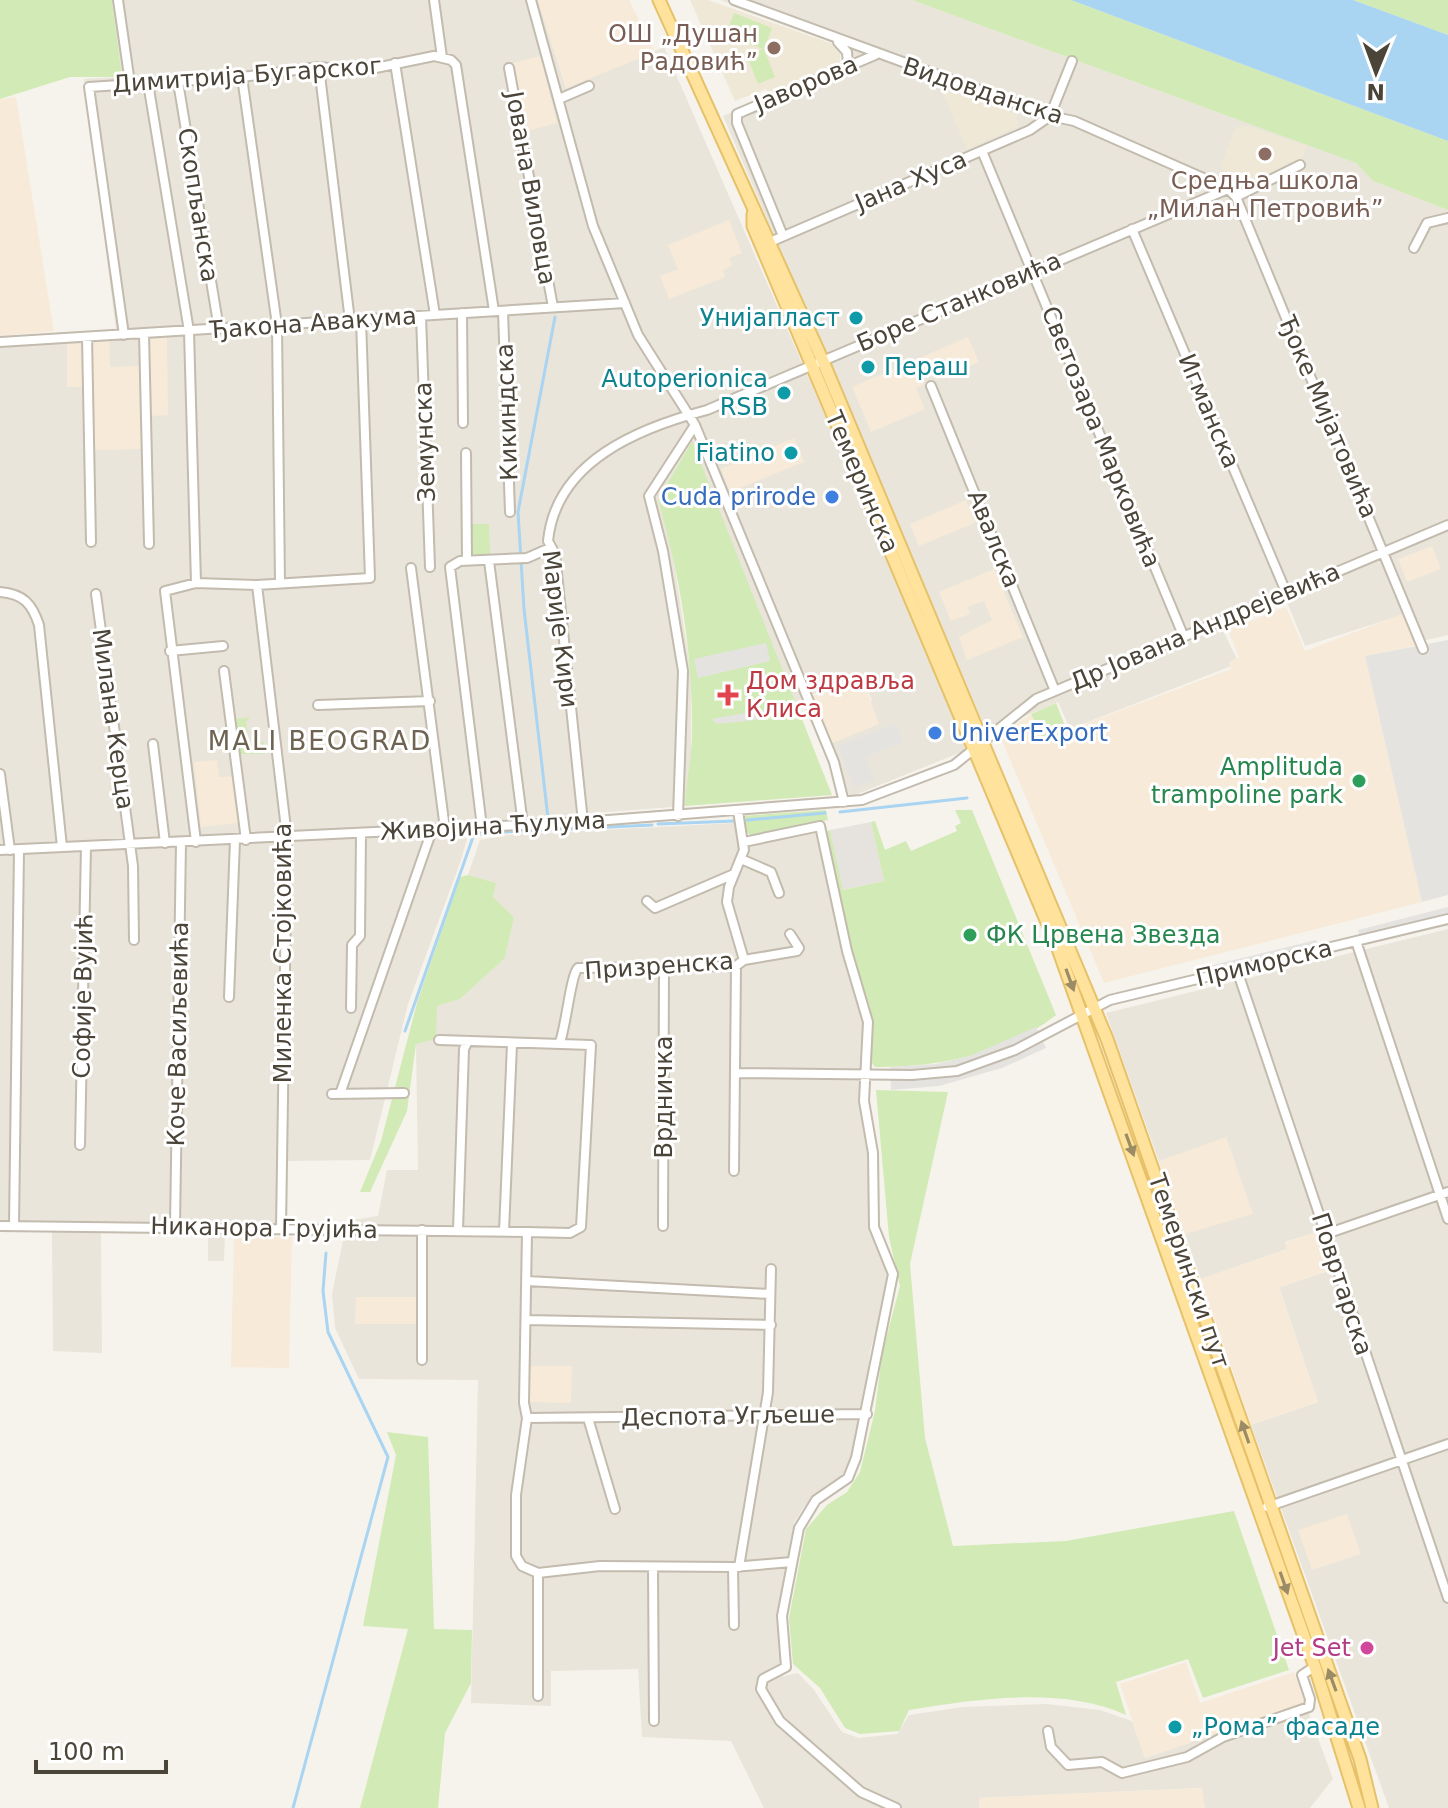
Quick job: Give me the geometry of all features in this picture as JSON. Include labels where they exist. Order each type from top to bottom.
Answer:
[{"type":"main road","name":"Темеринска","points":[[659,0],[753,214],[758,239],[817,361]]},
{"type":"main road","name":"Темеринска","points":[[753,214],[762,223],[978,745]]},
{"type":"main road","name":"Темерински пут","points":[[978,745],[1095,1007],[1264,1508],[1359,1808]]},
{"type":"main road","name":"Темерински пут","points":[[978,745],[1083,1013],[1264,1508],[1360,1759],[1372,1808]]},
{"type":"street","points":[[118,0],[130,83]]},
{"type":"street","name":"Кикиндска","points":[[434,0],[447,59],[457,72],[498,311],[510,512]]},
{"type":"street","points":[[531,0],[593,226],[625,303],[657,368],[695,425],[834,762],[844,802]]},
{"type":"street","name":"Видовданска","points":[[734,0],[836,40],[1050,116],[1074,121],[1228,189]]},
{"type":"street","points":[[836,40],[847,52],[848,66]]},
{"type":"street","name":"Јаворова","points":[[783,236],[737,123],[737,114],[876,54]]},
{"type":"street","name":"Димитрија Бугарског","points":[[124,335],[89,87],[242,77],[319,67],[361,71],[413,58],[447,59]]},
{"type":"street","points":[[1050,116],[1072,61]]},
{"type":"street","points":[[395,63],[435,315]]},
{"type":"street","points":[[319,67],[350,321]]},
{"type":"street","name":"Јована Виловца","points":[[509,68],[553,307]]},
{"type":"street","points":[[242,77],[277,325],[280,583]]},
{"type":"street","name":"Скопљанска","points":[[178,82],[219,329]]},
{"type":"street","points":[[148,83],[189,331],[196,583]]},
{"type":"street","points":[[559,99],[589,86]]},
{"type":"street","name":"Јана Хуса","points":[[770,242],[1030,130],[1050,116]]},
{"type":"street","name":"Светозара Марковића","points":[[982,151],[1183,635]]},
{"type":"street","points":[[1236,197],[1300,165]]},
{"type":"street","name":"Ђоке Мијатовића","points":[[1228,189],[1236,197],[1423,649]]},
{"type":"street","name":"Боре Станковића","points":[[689,415],[1228,189]]},
{"type":"street","points":[[1414,248],[1427,223],[1448,218]]},
{"type":"street","name":"Игманска","points":[[1132,229],[1286,592]]},
{"type":"street","name":"Ђакона Авакума","points":[[0,342],[625,303]]},
{"type":"street","points":[[462,313],[463,423]]},
{"type":"street","name":"Земунска","points":[[421,316],[430,567]]},
{"type":"street","points":[[196,842],[165,591],[196,583],[257,585],[370,578],[361,320]]},
{"type":"street","points":[[144,334],[149,544]]},
{"type":"street","points":[[87,337],[91,542]]},
{"type":"street","name":"Авалска","points":[[931,386],[1055,691]]},
{"type":"street","name":"Марије Кири","points":[[583,822],[550,529],[556,507],[590,463],[630,437],[689,415]]},
{"type":"street","points":[[678,816],[683,671],[663,551],[649,496],[695,425]]},
{"type":"street","points":[[466,453],[467,560]]},
{"type":"street","name":"Др Јована Андрејевића","points":[[978,745],[1023,707],[1055,691],[1448,525]]},
{"type":"street","points":[[482,827],[449,573],[455,562],[511,561],[550,548]]},
{"type":"street","points":[[489,561],[523,825]]},
{"type":"street","points":[[411,568],[445,829]]},
{"type":"street","name":"Миленка Стојковића","points":[[257,585],[287,837],[281,1228]]},
{"type":"street","points":[[0,592],[24,598],[32,606],[39,625],[62,847]]},
{"type":"street","name":"Милана Керца","points":[[96,594],[130,845],[134,940]]},
{"type":"street","points":[[170,651],[223,646]]},
{"type":"street","points":[[224,671],[246,840]]},
{"type":"street","points":[[318,705],[430,701]]},
{"type":"street","points":[[153,744],[165,843]]},
{"type":"street","name":"Живојина Ћулума","points":[[10,850],[583,822],[844,802],[862,800],[944,770],[978,745]]},
{"type":"street","points":[[0,774],[10,850],[14,1226]]},
{"type":"street","points":[[734,1171],[740,963],[728,909],[729,887],[741,859],[744,842],[738,811]]},
{"type":"street","points":[[744,842],[820,826],[847,951],[868,1022],[864,1101],[873,1153],[874,1227],[893,1274],[875,1349],[867,1414],[848,1478],[816,1500],[803,1517],[782,1616],[786,1667],[763,1679],[761,1689],[775,1716],[861,1792],[896,1808]]},
{"type":"street","points":[[404,1093],[336,1094],[432,830]]},
{"type":"street","points":[[351,1008],[352,945],[360,936],[361,833]]},
{"type":"street","points":[[229,997],[235,840]]},
{"type":"street","name":"Коче Васиљевића","points":[[175,1226],[181,842]]},
{"type":"street","name":"Софије Вујић","points":[[80,1145],[86,846]]},
{"type":"street","points":[[741,859],[771,872],[779,893]]},
{"type":"street","points":[[647,901],[655,908],[735,874]]},
{"type":"street","name":"Приморска","points":[[735,1073],[938,1074],[976,1066],[1110,1000],[1448,919]]},
{"type":"street","name":"Призренска","points":[[560,1042],[569,1013],[575,970],[740,963],[797,951],[799,948],[790,934]]},
{"type":"street","points":[[1356,941],[1444,1194],[1448,1219]]},
{"type":"street","name":"Врдничка","points":[[663,1226],[664,967]]},
{"type":"street","name":"Повртарска","points":[[1237,970],[1448,1598]]},
{"type":"street","points":[[439,1040],[512,1044],[560,1042]]},
{"type":"street","points":[[458,1230],[464,1049],[468,1041]]},
{"type":"street","name":"Никанора Грујића","points":[[0,1226],[570,1233],[579,1230],[582,1223],[593,1051],[586,1043],[560,1042]]},
{"type":"street","points":[[504,1231],[512,1044]]},
{"type":"street","points":[[1326,1234],[1444,1194]]},
{"type":"street","points":[[422,1230],[422,1360]]},
{"type":"street","points":[[527,1232],[527,1418],[519,1465],[516,1556],[522,1566],[538,1573],[600,1566],[736,1567],[792,1562]]},
{"type":"street","points":[[734,1625],[736,1567],[765,1415],[771,1269]]},
{"type":"street","points":[[527,1281],[770,1294]]},
{"type":"street","points":[[526,1320],[771,1325]]},
{"type":"street","name":"Деспота Угљеше","points":[[527,1418],[867,1414]]},
{"type":"street","name":"Деспота Угљеше","points":[[588,1418],[615,1509]]},
{"type":"street","points":[[1264,1508],[1448,1444]]},
{"type":"street","points":[[653,1568],[654,1721]]},
{"type":"street","points":[[538,1573],[538,1696]]},
{"type":"street","points":[[1048,1731],[1051,1747],[1068,1765],[1105,1762],[1122,1773],[1187,1757],[1223,1737],[1309,1707],[1302,1675],[1314,1667]]},
{"type":"shaded area","points":[[112,0],[538,0],[566,88],[664,47],[966,739],[964,751],[850,797],[830,744],[872,700],[861,674],[795,702],[691,442],[658,500],[671,544],[691,673],[691,760],[685,806],[466,823],[468,835],[461,860],[408,1004],[370,1160],[285,1161],[283,1232],[225,1232],[224,1261],[208,1261],[208,1234],[101,1233],[102,1353],[53,1351],[52,1231],[0,1231],[0,338],[116,330],[84,79],[122,77]]},
{"type":"shaded area","points":[[538,0],[629,0],[655,52],[566,88]]},
{"type":"shaded area","name":"ОШ „Душан Радовић”","points":[[690,0],[708,0],[833,44],[840,53],[840,63],[769,95],[766,89],[735,101]]},
{"type":"shaded area","points":[[720,0],[912,0],[1356,163],[1373,181],[1448,210],[1448,635],[1418,642],[1408,613],[1305,646],[1287,602],[1221,627],[1239,663],[1070,729],[1058,702],[987,732],[723,116],[845,63],[844,54],[833,41]]},
{"type":"shaded area","points":[[540,56],[557,123],[527,131],[510,64]]},
{"type":"shaded area","points":[[941,89],[1017,114],[1018,127],[967,149]]},
{"type":"shaded area","points":[[16,97],[54,331],[0,336],[0,99]]},
{"type":"shaded area","name":"Средња школа „Милан Петровић”","points":[[1249,126],[1307,146],[1301,162],[1244,187],[1220,167],[1236,127]]},
{"type":"shaded area","points":[[729,220],[742,253],[729,258],[732,266],[723,270],[725,277],[669,299],[660,276],[678,269],[668,245]]},
{"type":"shaded area","points":[[968,337],[979,362],[937,380],[935,374],[921,380],[923,385],[916,388],[925,409],[871,432],[852,387]]},
{"type":"shaded area","points":[[167,338],[168,415],[150,416],[149,339]]},
{"type":"shaded area","points":[[109,340],[110,367],[139,366],[141,449],[93,450],[91,347],[96,341]]},
{"type":"shaded area","points":[[83,342],[84,387],[67,387],[67,343]]},
{"type":"shaded area","points":[[794,438],[804,462],[730,492],[721,469]]},
{"type":"shaded area","points":[[966,500],[975,523],[919,546],[910,524]]},
{"type":"shaded area","points":[[1432,546],[1441,569],[1407,582],[1398,559]]},
{"type":"shaded area","points":[[994,569],[1023,637],[967,660],[959,637],[992,620],[984,601],[967,607],[970,614],[951,621],[939,592]]},
{"type":"shaded area","points":[[1286,607],[1305,651],[1405,613],[1419,645],[1365,656],[1422,902],[1104,983],[1000,736],[1031,714],[1044,739],[1231,669],[1229,662],[1239,657],[1228,630]]},
{"type":"shaded area","points":[[1448,640],[1448,895],[1422,902],[1365,656]]},
{"type":"shaded area","points":[[766,643],[770,661],[698,678],[694,659]]},
{"type":"shaded area","points":[[862,676],[879,724],[830,744],[810,697]]},
{"type":"shaded area","points":[[774,708],[781,712],[756,720],[717,724],[712,719]]},
{"type":"shaded area","points":[[896,723],[903,742],[865,757],[875,780],[855,788],[837,746]]},
{"type":"shaded area","points":[[217,760],[219,777],[235,776],[240,823],[201,827],[194,762]]},
{"type":"shaded area","points":[[871,822],[884,881],[842,890],[830,830]]},
{"type":"shaded area","points":[[734,823],[740,842],[815,824],[863,1018],[859,1096],[867,1153],[870,1231],[888,1273],[888,1289],[870,1351],[864,1411],[849,1464],[841,1478],[825,1486],[804,1507],[794,1523],[778,1614],[781,1661],[770,1679],[798,1673],[814,1690],[842,1732],[859,1738],[897,1734],[909,1715],[963,1707],[1047,1704],[1100,1710],[1132,1721],[1145,1758],[1305,1703],[1333,1779],[1310,1808],[1205,1808],[1201,1788],[979,1798],[979,1808],[764,1808],[731,1741],[642,1737],[638,1669],[551,1671],[551,1706],[471,1703],[478,1380],[359,1379],[335,1328],[332,1294],[347,1221],[378,1216],[387,1170],[418,1170],[416,1044],[437,1006],[460,999],[505,958],[514,917],[493,897],[495,883],[468,875],[480,840],[508,835]]},
{"type":"shaded area","points":[[1448,907],[1448,914],[1360,937],[1358,930]]},
{"type":"shaded area","points":[[1448,929],[1448,1808],[1389,1808],[1251,1425],[1318,1402],[1279,1287],[1329,1271],[1317,1232],[1285,1242],[1287,1249],[1201,1279],[1106,1013]]},
{"type":"shaded area","points":[[1316,940],[1318,946],[1198,975],[1197,969]]},
{"type":"shaded area","points":[[1036,1027],[1046,1048],[1002,1068],[939,1086],[891,1090],[890,1067],[936,1064],[970,1056]]},
{"type":"shaded area","points":[[1226,1137],[1253,1214],[1185,1234],[1159,1161]]},
{"type":"shaded area","points":[[1316,1232],[1330,1270],[1279,1288],[1318,1402],[1251,1425],[1201,1279],[1287,1249],[1285,1243]]},
{"type":"shaded area","points":[[234,1236],[292,1237],[289,1368],[231,1367]]},
{"type":"shaded area","points":[[356,1297],[416,1297],[416,1324],[355,1324]]},
{"type":"shaded area","points":[[529,1366],[572,1366],[571,1403],[528,1402]]},
{"type":"shaded area","points":[[1347,1514],[1361,1554],[1312,1570],[1298,1530]]},
{"type":"shaded area","points":[[1186,1662],[1200,1703],[1294,1672],[1305,1703],[1145,1758],[1120,1684]]},
{"type":"shaded area","points":[[1202,1788],[1205,1808],[979,1808],[979,1798]]},
{"type":"green space","points":[[0,0],[112,0],[122,77],[70,77],[0,99]]},
{"type":"green space","points":[[912,0],[1071,0],[1448,141],[1448,210],[1373,181],[1356,163]]},
{"type":"green space","points":[[1353,0],[1448,0],[1448,35]]},
{"type":"green space","points":[[734,13],[772,28],[764,49],[775,77],[758,84],[747,56],[763,49],[726,35]]},
{"type":"green space","points":[[692,441],[832,795],[685,806],[692,742],[690,673],[679,586],[658,500]]},
{"type":"green space","points":[[470,524],[489,524],[490,555],[471,554]]},
{"type":"green space","points":[[1056,703],[1067,731],[1044,739],[1031,714]]},
{"type":"green space","points":[[250,717],[246,722],[249,744],[264,742],[265,754],[240,754],[236,719]]},
{"type":"green space","points":[[826,810],[828,820],[752,836],[746,832],[742,816]]},
{"type":"green space","points":[[955,810],[972,810],[1056,1015],[1016,1040],[970,1056],[922,1065],[875,1067],[871,1062],[870,1007],[850,947],[825,832],[830,830],[843,890],[884,881],[871,822],[875,821],[885,850],[906,841],[911,851],[957,831],[955,826],[961,823]]},
{"type":"green space","points":[[468,875],[496,883],[493,897],[514,917],[505,958],[460,999],[437,1006],[436,1039],[416,1044],[407,1111],[370,1192],[360,1192],[381,1141],[417,1003],[460,877]]},
{"type":"green space","points":[[876,1090],[948,1092],[910,1264],[925,1438],[953,1546],[1066,1541],[1234,1511],[1289,1670],[1203,1698],[1188,1659],[1116,1682],[1126,1715],[1074,1700],[991,1699],[909,1710],[899,1731],[860,1734],[845,1728],[820,1688],[793,1664],[789,1618],[806,1529],[827,1505],[847,1492],[860,1472],[875,1411],[882,1354],[900,1286],[889,1237]]},
{"type":"green space","points":[[387,1432],[428,1437],[434,1629],[472,1630],[471,1683],[445,1733],[438,1808],[360,1808],[408,1629],[363,1626],[396,1455]]},
{"type":"water","points":[[1071,0],[1353,0],[1448,35],[1448,141]]},
{"type":"waterway","points":[[548,818],[524,609],[518,512],[555,317]]},
{"type":"waterway","points":[[840,812],[967,798]]},
{"type":"waterway","points":[[747,820],[825,813]]},
{"type":"waterway","points":[[658,824],[735,821]]},
{"type":"waterway","points":[[405,1031],[473,837],[483,833],[652,825]]},
{"type":"waterway","points":[[293,1808],[388,1457],[328,1332],[323,1291],[326,1253]]},
{"type":"place","name":"ОШ „Душан Радовић”","points":[[774,48]]},
{"type":"place","name":"Средња школа „Милан Петровић”","points":[[1265,154]]},
{"type":"place","name":"Унијапласт","points":[[856,318]]},
{"type":"place","name":"Пераш","points":[[868,367]]},
{"type":"place","name":"Autoperionica RSB","points":[[784,393]]},
{"type":"place","name":"Fiatino","points":[[791,453]]},
{"type":"place","name":"Cuda prirode","points":[[832,497]]},
{"type":"place","name":"Дом здравља Клиса","points":[[728,695]]},
{"type":"place","name":"UniverExport","points":[[935,733]]},
{"type":"place","name":"Amplituda trampoline park","points":[[1359,781]]},
{"type":"place","name":"ФК Црвена Звезда","points":[[970,935]]},
{"type":"place","name":"Jet Set","points":[[1367,1648]]},
{"type":"place","name":"„Рома” фасаде","points":[[1175,1727]]},
{"type":"district","name":"MALI BEOGRAD","points":[[320,741]]}]
